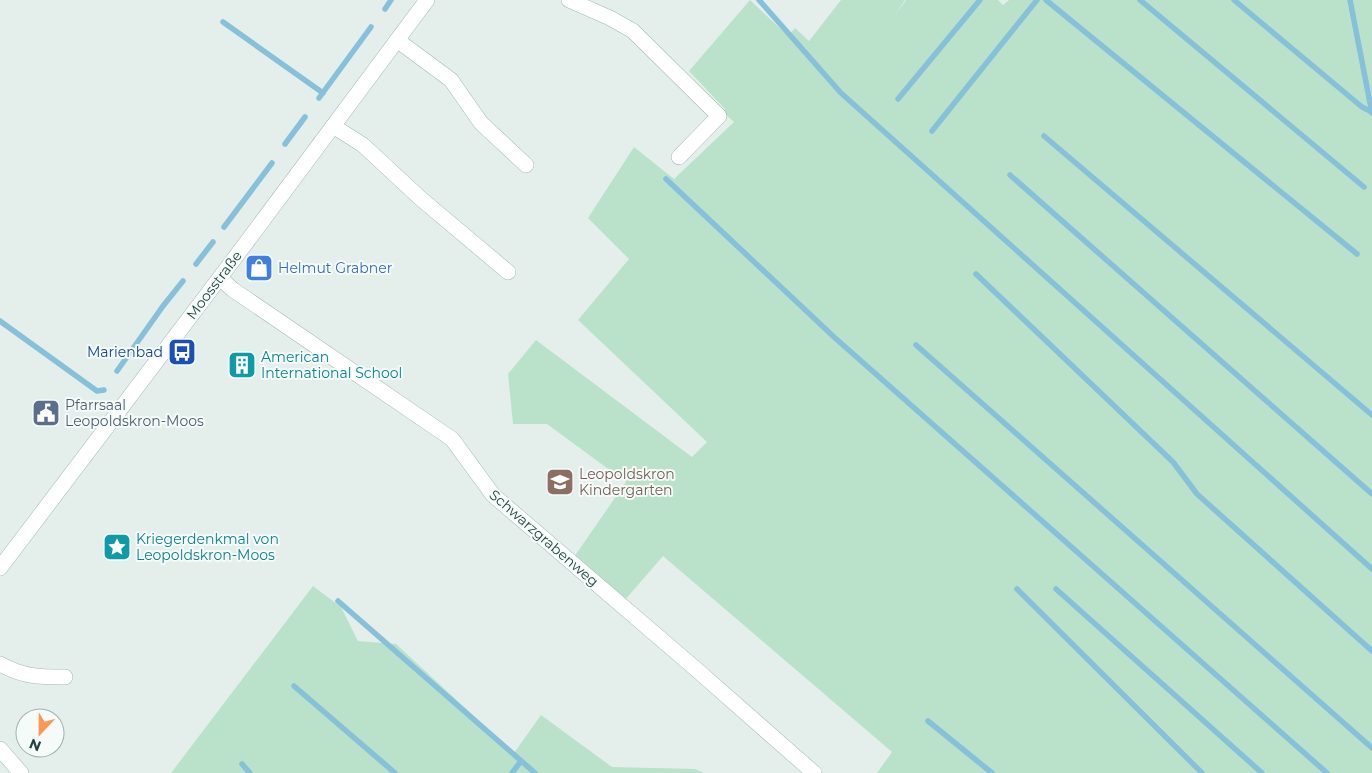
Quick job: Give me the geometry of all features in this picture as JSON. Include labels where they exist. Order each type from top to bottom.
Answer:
[{"type":"street","name":"Moosstraße","points":[[0,568],[220,278],[427,0]]},
{"type":"street","points":[[569,0],[610,18],[633,31],[719,116],[679,157]]},
{"type":"street","points":[[397,40],[451,80],[481,123],[526,165]]},
{"type":"street","points":[[333,126],[363,146],[420,198],[508,272]]},
{"type":"street","name":"Schwarzgrabenweg","points":[[220,278],[232,289],[452,439],[493,495],[814,773]]},
{"type":"street","points":[[0,664],[11,670],[34,677],[66,678]]},
{"type":"street","points":[[0,749],[21,773]]},
{"type":"green space","points":[[750,0],[788,36],[795,28],[809,41],[841,0],[905,0],[896,14],[906,0],[998,0],[1003,5],[1009,0],[1372,0],[1372,773],[877,773],[892,752],[663,556],[625,600],[574,557],[626,482],[547,424],[513,424],[508,374],[536,340],[692,457],[707,442],[578,320],[629,259],[588,218],[634,147],[674,179],[734,122],[723,112],[725,109],[689,71]]},
{"type":"green space","points":[[313,586],[341,607],[358,641],[396,644],[514,753],[541,715],[612,767],[695,769],[704,773],[171,773]]},
{"type":"waterway","points":[[385,9],[391,0]]},
{"type":"waterway","points":[[759,0],[841,93],[1372,569]]},
{"type":"waterway","points":[[898,99],[980,0]]},
{"type":"waterway","points":[[932,131],[1037,0]]},
{"type":"waterway","points":[[1046,0],[1357,254]]},
{"type":"waterway","points":[[1140,0],[1364,187]]},
{"type":"waterway","points":[[1234,0],[1362,107],[1372,112]]},
{"type":"waterway","points":[[1350,0],[1372,113]]},
{"type":"waterway","points":[[223,22],[323,93]]},
{"type":"waterway","points":[[319,98],[371,27]]},
{"type":"waterway","points":[[285,144],[305,117]]},
{"type":"waterway","points":[[1044,136],[1372,415]]},
{"type":"waterway","points":[[224,227],[272,163]]},
{"type":"waterway","points":[[1010,175],[1372,494]]},
{"type":"waterway","points":[[666,179],[834,337],[1327,773]]},
{"type":"waterway","points":[[196,264],[213,242]]},
{"type":"waterway","points":[[976,274],[1173,462],[1197,494],[1372,651]]},
{"type":"waterway","points":[[117,371],[183,281]]},
{"type":"waterway","points":[[0,321],[97,391],[104,390]]},
{"type":"waterway","points":[[916,345],[1372,748]]},
{"type":"waterway","points":[[1017,589],[1202,773]]},
{"type":"waterway","points":[[1056,589],[1262,773]]},
{"type":"waterway","points":[[338,601],[535,773]]},
{"type":"waterway","points":[[294,686],[395,773]]},
{"type":"waterway","points":[[928,721],[992,773]]},
{"type":"waterway","points":[[512,773],[521,761]]},
{"type":"waterway","points":[[242,764],[250,773]]},
{"type":"place","name":"Helmut Grabner","points":[[259,268]]},
{"type":"place","name":"Marienbad","points":[[182,352]]},
{"type":"place","name":"American International School","points":[[242,365]]},
{"type":"place","name":"Pfarrsaal Leopoldskron-Moos","points":[[46,413]]},
{"type":"place","name":"Leopoldskron Kindergarten","points":[[560,482]]},
{"type":"place","name":"Kriegerdenkmal von Leopoldskron-Moos","points":[[117,547]]}]
